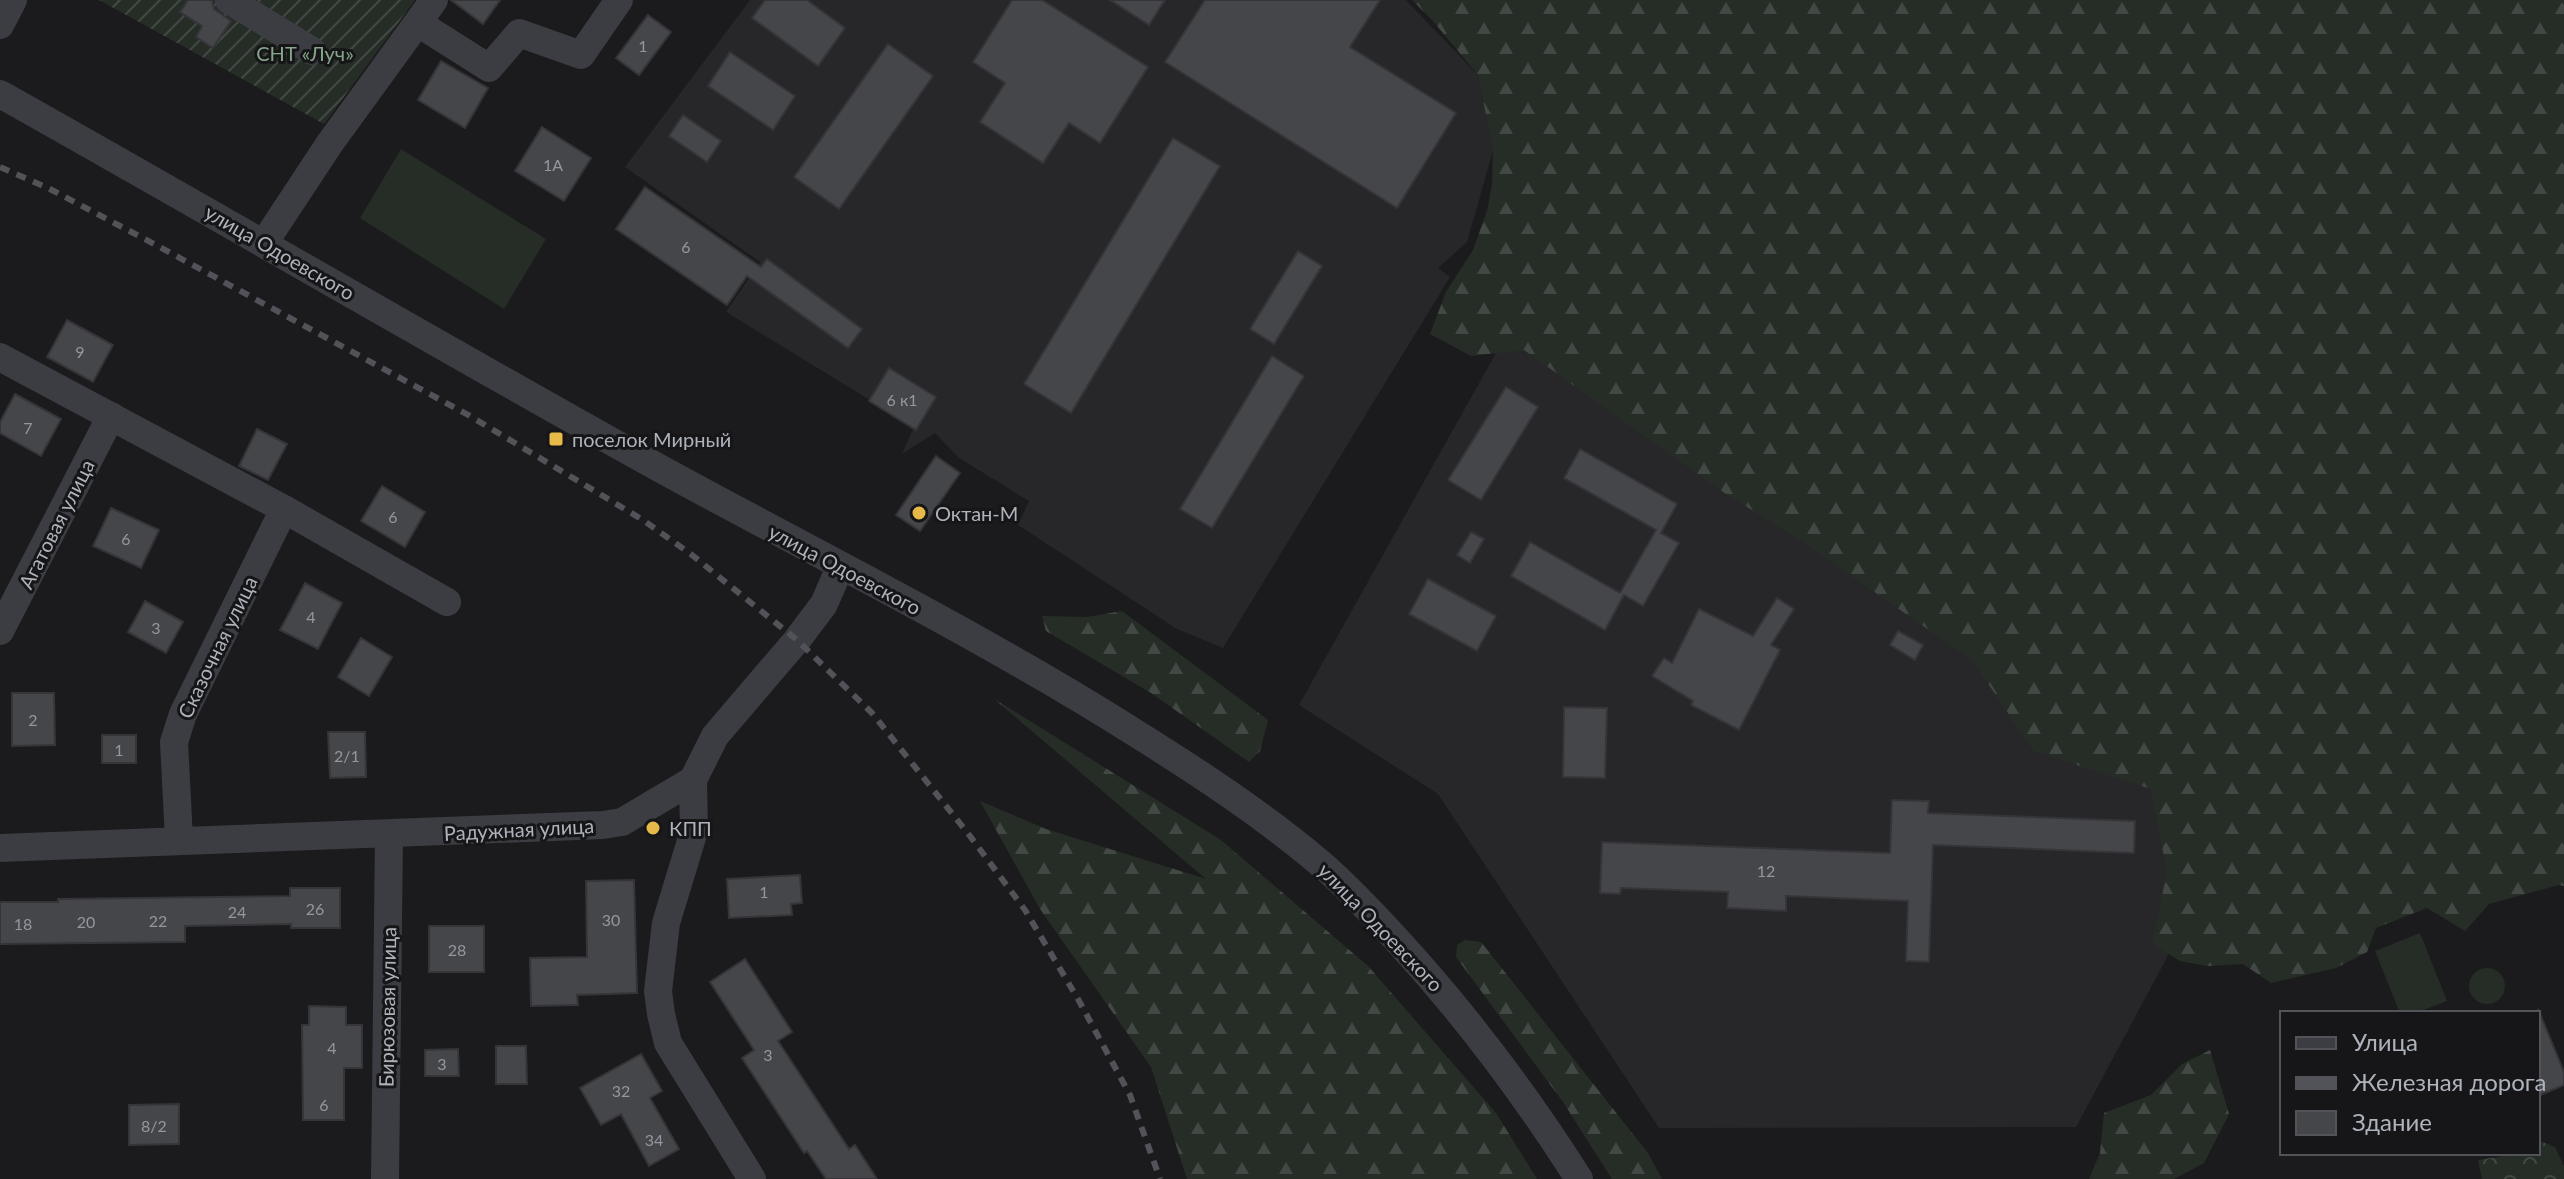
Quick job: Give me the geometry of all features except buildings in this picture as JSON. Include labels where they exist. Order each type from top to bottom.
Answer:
[{"type":"street","points":[[0,25],[13,0]]},
{"type":"street","points":[[229,0],[312,51]]},
{"type":"street","points":[[264,243],[330,143],[426,11],[489,68],[519,33],[581,55],[619,0]]},
{"type":"street","name":"улица Одоевского","points":[[0,94],[549,407],[1075,695],[1203,776],[1273,825],[1324,866],[1439,986],[1503,1069],[1579,1179]]},
{"type":"street","points":[[0,357],[284,509],[447,602]]},
{"type":"street","name":"Агатовая улица","points":[[0,631],[111,416]]},
{"type":"street","name":"Сказочная улица","points":[[179,839],[174,742],[183,714],[284,509]]},
{"type":"street","points":[[752,1179],[668,1043],[658,991],[666,923],[694,831],[693,780],[715,736],[824,604],[840,567]]},
{"type":"street","name":"Радужная улица","points":[[0,848],[613,824],[622,822],[693,780]]},
{"type":"street","name":"Бирюзовая улица","points":[[385,1179],[389,835]]},
{"type":"shaded area","points":[[750,0],[1406,0],[1478,75],[1493,151],[1467,242],[1438,268],[1450,277],[1223,648],[1177,629],[1018,525],[1029,501],[959,458],[935,433],[902,454],[914,427],[726,312],[760,262],[625,167]]},
{"type":"shaded area","points":[[1506,335],[2196,781],[2192,911],[2076,1127],[1659,1128],[1438,794],[1299,705]]},
{"type":"green space","name":"СНТ «Луч»","points":[[99,0],[415,0],[324,124]]},
{"type":"green space","points":[[1412,0],[2564,0],[2564,886],[2489,904],[2465,931],[2427,908],[2376,928],[2367,952],[2336,968],[2271,983],[2243,964],[2207,966],[2180,961],[2152,944],[2167,872],[2151,789],[2034,751],[1972,660],[1797,538],[1726,494],[1524,350],[1471,356],[1430,334],[1446,292],[1473,250],[1487,211],[1493,151],[1478,75]]},
{"type":"green space","points":[[401,149],[546,239],[504,309],[360,218]]},
{"type":"green space","points":[[1122,611],[1268,720],[1260,751],[1249,762],[1151,693],[1046,631],[1042,616],[1088,617]]},
{"type":"green space","points":[[993,698],[1221,840],[1368,966],[1496,1113],[1537,1179],[1187,1179],[1151,1067],[1040,909],[980,801],[1046,829],[1206,879]]},
{"type":"green space","points":[[2420,933],[2447,1001],[2421,1011],[2399,1011],[2375,951]]},
{"type":"green space","points":[[1465,940],[1481,942],[1648,1153],[1662,1179],[1612,1179],[1563,1102],[1456,957],[1457,945]]},
{"type":"green space","points":[[2487,968],[2500,973],[2505,986],[2500,999],[2487,1004],[2474,999],[2469,986],[2474,973]]},
{"type":"green space","points":[[2210,1050],[2229,1114],[2204,1163],[2174,1179],[2089,1179],[2100,1153],[2104,1113],[2151,1095],[2182,1064]]},
{"type":"green space","points":[[2540,1141],[2555,1147],[2564,1166],[2564,1179],[2482,1179],[2478,1160],[2509,1155],[2540,1155]]},
{"type":"railway","points":[[0,167],[48,188],[156,245],[470,416],[643,520],[692,555],[797,640],[872,713],[1025,910],[1130,1095],[1160,1179]]},
{"type":"place","name":"поселок Мирный","points":[[556,439]]},
{"type":"place","name":"Октан-М","points":[[919,513]]},
{"type":"place","name":"КПП","points":[[653,828]]}]
